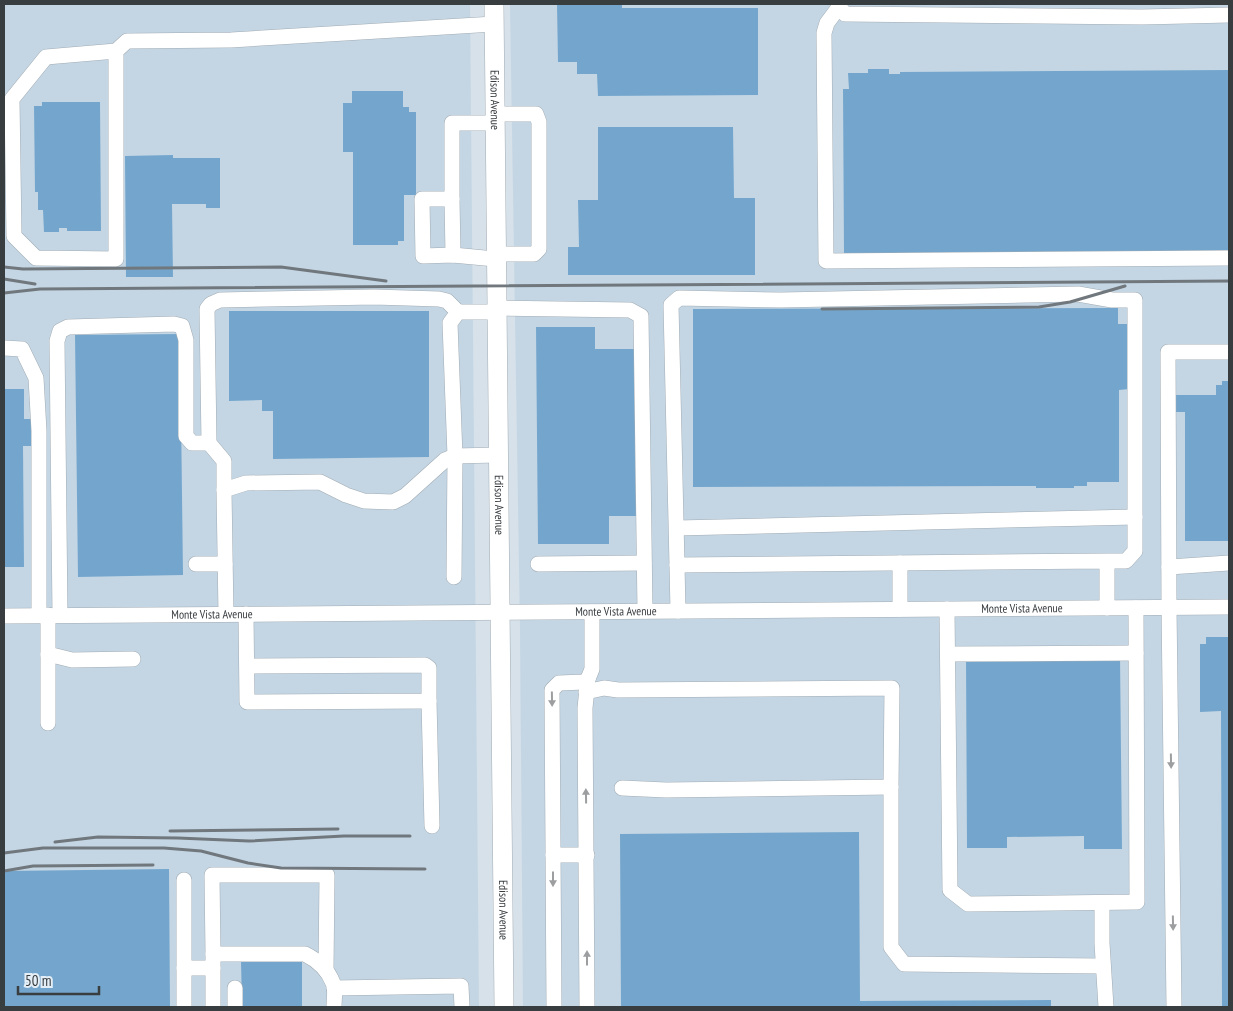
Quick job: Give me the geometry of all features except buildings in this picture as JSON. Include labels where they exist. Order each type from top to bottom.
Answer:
[{"type":"main road","name":"Edison Avenue","points":[[494,4],[495,310],[501,612],[504,1007]]},
{"type":"street","points":[[1229,15],[1142,17],[845,14],[839,5],[827,23],[824,33],[826,261],[1229,258]]},
{"type":"street","points":[[116,51],[116,259],[36,258],[14,236],[12,99],[46,57],[116,51],[127,41],[231,40],[494,24]]},
{"type":"street","points":[[452,199],[422,200],[423,256],[534,254],[539,249],[539,122],[536,114],[452,123],[452,199],[452,255]]},
{"type":"street","points":[[677,565],[1126,561],[1135,551],[1135,300],[1112,300],[1078,294],[781,300],[679,298],[671,304],[678,611]]},
{"type":"street","points":[[226,614],[224,461],[209,443],[206,309],[211,304],[220,300],[374,297],[439,299],[448,301],[458,312]]},
{"type":"street","points":[[458,312],[495,310],[630,310],[641,316],[645,611]]},
{"type":"street","points":[[454,577],[455,456],[450,323],[458,312]]},
{"type":"street","points":[[48,723],[48,654],[57,341],[60,331],[68,327],[174,324],[182,326],[186,340],[186,436],[192,443],[209,443]]},
{"type":"street","points":[[4,348],[22,349],[36,378],[49,615]]},
{"type":"street","points":[[1174,1007],[1168,352],[1229,352]]},
{"type":"street","points":[[224,490],[246,483],[320,482],[346,495],[364,501],[393,502],[405,496],[446,460],[455,456],[498,455]]},
{"type":"street","points":[[677,528],[1135,517]]},
{"type":"street","points":[[1107,561],[1108,608]]},
{"type":"street","points":[[538,564],[644,563]]},
{"type":"street","points":[[900,563],[900,609]]},
{"type":"street","points":[[1169,567],[1229,563]]},
{"type":"street","points":[[196,564],[225,564]]},
{"type":"street","name":"Monte Vista Avenue","points":[[4,616],[1229,607]]},
{"type":"street","points":[[947,609],[950,890],[968,904],[1137,902],[1136,608]]},
{"type":"street","points":[[587,1007],[585,708],[587,686],[592,669],[592,612]]},
{"type":"street","points":[[246,614],[247,702],[429,701]]},
{"type":"street","points":[[948,654],[1136,653]]},
{"type":"street","points":[[48,654],[72,660],[132,659]]},
{"type":"street","points":[[247,666],[425,664],[429,668],[432,826]]},
{"type":"street","points":[[554,1007],[552,690],[559,683],[584,682],[587,686],[618,690],[892,688],[892,947],[904,964],[1104,966]]},
{"type":"street","points":[[622,788],[666,790],[892,787]]},
{"type":"street","points":[[553,855],[587,855]]},
{"type":"street","points":[[213,1007],[212,876],[327,875],[326,970]]},
{"type":"street","points":[[184,880],[184,1007]]},
{"type":"street","points":[[1102,902],[1106,1007]]},
{"type":"street","points":[[184,968],[213,961],[305,954],[315,959],[326,970],[334,984],[334,1007]]},
{"type":"street","points":[[334,988],[461,986],[462,1007]]},
{"type":"street","points":[[234,988],[235,1007]]},
{"type":"shaded area","points":[[4,4],[470,4],[479,1007],[4,1007]]},
{"type":"shaded area","points":[[510,4],[1229,4],[1229,1007],[523,1007],[520,628]]},
{"type":"railway","points":[[4,267],[23,269],[281,267],[386,281]]},
{"type":"railway","points":[[4,279],[35,284]]},
{"type":"railway","points":[[4,293],[40,289],[1229,281]]},
{"type":"railway","points":[[822,309],[1039,307],[1070,302],[1125,286]]},
{"type":"railway","points":[[170,831],[338,829]]},
{"type":"railway","points":[[55,842],[98,837],[249,841],[344,836],[410,836]]},
{"type":"railway","points":[[4,853],[43,848],[164,848],[201,851],[248,863],[281,868],[425,869]]},
{"type":"railway","points":[[4,871],[33,866],[153,865]]}]
